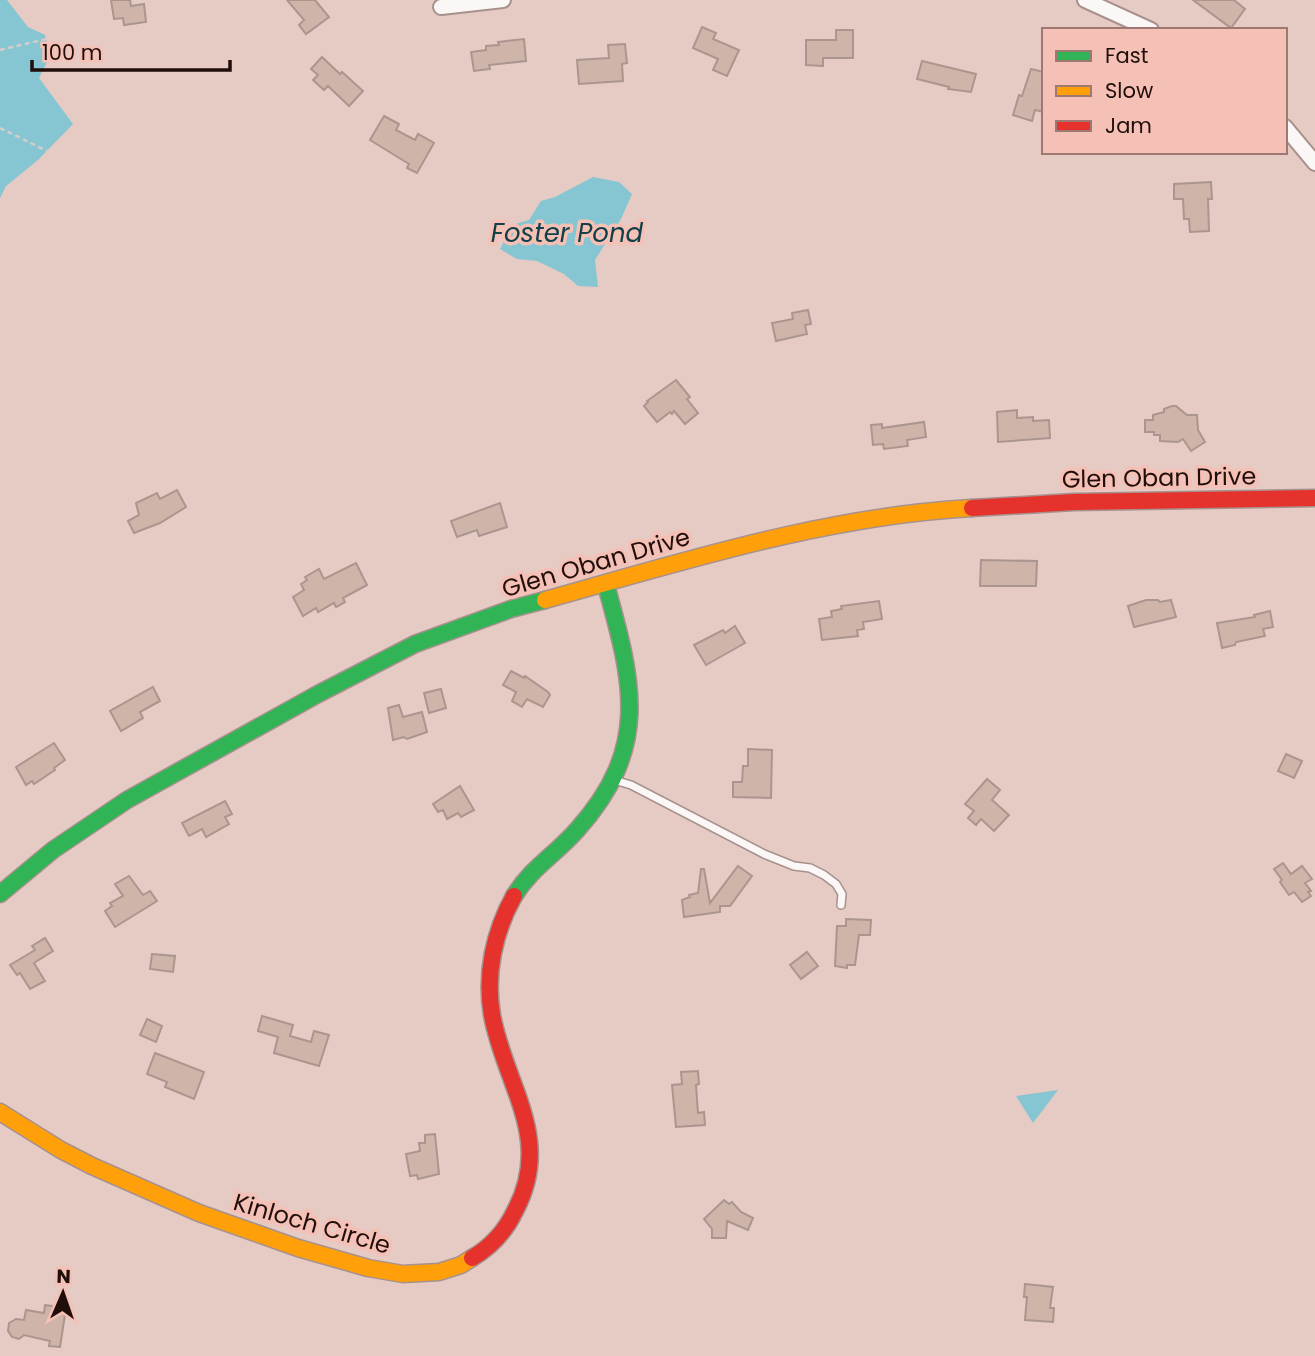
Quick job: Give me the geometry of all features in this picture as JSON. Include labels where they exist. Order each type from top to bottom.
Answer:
[{"type":"street","points":[[441,7],[503,0]]},
{"type":"street","points":[[1085,0],[1147,28]]},
{"type":"street","points":[[1287,129],[1315,163]]},
{"type":"street","name":"Glen Oban Drive","points":[[1275,498],[1315,490]]},
{"type":"street","name":"Glen Oban Drive","points":[[0,894],[52,850],[127,800],[415,644],[511,609],[606,585],[732,548],[822,528],[953,509],[1074,502],[1315,498]]},
{"type":"street","name":"Kinloch Circle","points":[[0,1112],[71,1155],[194,1212],[277,1242],[380,1271],[417,1274],[452,1269],[486,1249],[510,1225],[526,1193],[532,1154],[526,1121],[494,1029],[489,997],[491,960],[499,929],[511,901],[533,870],[576,832],[596,808],[613,780],[625,752],[629,731],[631,688],[625,654],[606,585]]},
{"type":"lane","points":[[613,780],[631,785],[764,854],[824,875],[842,894],[841,905]]},
{"type":"path","points":[[0,50],[46,39]]},
{"type":"path","points":[[0,128],[47,151]]},
{"type":"water","points":[[0,0],[7,0],[28,27],[45,35],[50,56],[39,78],[73,124],[38,160],[6,186],[0,198]]},
{"type":"water","name":"Foster Pond","points":[[593,177],[619,182],[632,194],[621,219],[595,260],[598,287],[578,286],[564,274],[537,261],[517,259],[500,249],[512,225],[529,220],[541,201],[555,197]]},
{"type":"water","points":[[1058,1090],[1033,1123],[1016,1096]]},
{"type":"building","points":[[111,0],[130,0],[131,6],[144,4],[146,22],[124,25],[123,18],[114,19]]},
{"type":"building","points":[[287,0],[315,0],[329,17],[306,34],[299,25],[304,20]]},
{"type":"building","points":[[1193,0],[1234,0],[1245,9],[1231,28]]},
{"type":"building","points":[[702,27],[716,33],[713,39],[739,50],[727,76],[713,70],[718,59],[693,48]]},
{"type":"building","points":[[836,30],[853,30],[853,58],[823,58],[823,66],[806,65],[806,40],[836,40]]},
{"type":"building","points":[[524,39],[526,61],[489,65],[490,69],[474,71],[471,52],[486,50],[486,46],[499,45],[498,42]]},
{"type":"building","points":[[625,44],[627,63],[622,64],[623,81],[579,84],[577,60],[609,58],[608,45]]},
{"type":"building","points":[[322,57],[363,91],[349,106],[328,86],[324,90],[313,80],[318,75],[311,69]]},
{"type":"building","points":[[922,61],[976,74],[971,92],[948,89],[949,87],[917,79]]},
{"type":"building","points":[[1031,69],[1042,72],[1042,112],[1035,110],[1032,121],[1013,115],[1019,95],[1022,96]]},
{"type":"building","points":[[384,116],[399,124],[396,130],[415,140],[418,134],[434,143],[417,173],[407,168],[409,164],[370,140]]},
{"type":"building","points":[[1211,182],[1212,199],[1208,199],[1209,231],[1190,232],[1189,219],[1184,219],[1183,199],[1174,199],[1174,184]]},
{"type":"building","points":[[808,310],[811,324],[805,325],[807,334],[776,341],[772,323],[793,319],[792,313]]},
{"type":"building","points":[[676,380],[690,397],[687,399],[698,413],[685,424],[674,411],[657,422],[644,406]]},
{"type":"building","points":[[1172,406],[1187,415],[1197,415],[1198,430],[1205,442],[1191,451],[1183,439],[1178,442],[1160,441],[1160,435],[1145,432],[1145,420],[1153,420],[1153,415]]},
{"type":"building","points":[[1017,410],[1017,418],[1049,420],[1050,438],[998,442],[997,412]]},
{"type":"building","points":[[924,422],[926,437],[907,440],[908,446],[884,449],[883,444],[873,445],[871,425],[882,424],[882,428]]},
{"type":"building","points":[[177,490],[186,507],[160,523],[134,533],[128,521],[139,515],[136,503],[157,493],[160,499]]},
{"type":"building","points":[[500,503],[507,527],[479,536],[477,530],[457,537],[451,521]]},
{"type":"building","points":[[981,560],[1037,561],[1036,586],[980,586]]},
{"type":"building","points":[[356,563],[367,585],[343,598],[345,602],[336,607],[334,603],[318,612],[316,608],[303,616],[293,597],[304,590],[301,584],[307,580],[305,577],[319,569],[324,579]]},
{"type":"building","points":[[1146,600],[1171,600],[1176,617],[1134,627],[1128,606]]},
{"type":"building","points":[[879,601],[882,619],[863,622],[864,629],[857,630],[858,636],[822,640],[819,619],[832,617],[831,611],[842,609],[841,606]]},
{"type":"building","points":[[1270,611],[1273,627],[1263,629],[1265,636],[1222,648],[1217,623],[1255,617],[1254,615]]},
{"type":"building","points":[[735,626],[745,643],[706,665],[694,645],[723,630],[725,633]]},
{"type":"building","points":[[511,671],[524,678],[525,676],[548,692],[550,695],[543,707],[527,699],[522,707],[512,701],[516,692],[503,685]]},
{"type":"building","points":[[153,687],[160,701],[140,712],[143,718],[121,731],[110,711]]},
{"type":"building","points":[[441,689],[446,708],[429,713],[424,693]]},
{"type":"building","points":[[399,705],[403,717],[422,712],[427,732],[407,739],[404,737],[393,740],[388,708]]},
{"type":"building","points":[[54,743],[65,760],[34,784],[32,781],[26,785],[16,767]]},
{"type":"building","points":[[748,749],[772,750],[771,798],[733,797],[733,782],[742,782],[743,766],[748,766]]},
{"type":"building","points":[[1286,754],[1302,761],[1294,778],[1278,771]]},
{"type":"building","points":[[987,779],[1000,790],[992,800],[1009,815],[994,831],[981,819],[976,825],[968,818],[974,811],[965,804]]},
{"type":"building","points":[[460,786],[474,810],[461,817],[458,813],[447,819],[443,810],[438,812],[433,804]]},
{"type":"building","points":[[225,801],[232,814],[225,817],[229,824],[206,837],[202,829],[189,836],[182,823]]},
{"type":"building","points":[[1283,863],[1291,874],[1302,866],[1312,879],[1305,883],[1311,896],[1302,902],[1294,892],[1289,895],[1280,882],[1282,880],[1274,869]]},
{"type":"building","points":[[738,866],[752,876],[730,906],[720,906],[720,912],[684,917],[682,900],[698,893],[701,869],[704,869],[710,903]]},
{"type":"building","points":[[129,876],[143,895],[150,891],[157,901],[115,927],[105,911],[112,906],[110,903],[123,896],[115,884]]},
{"type":"building","points":[[846,919],[871,920],[870,935],[859,935],[855,965],[847,965],[847,968],[835,966],[837,926],[846,926]]},
{"type":"building","points":[[45,938],[53,951],[34,963],[45,981],[30,989],[20,973],[17,975],[10,965],[35,950],[32,946]]},
{"type":"building","points":[[807,952],[818,966],[801,979],[790,965]]},
{"type":"building","points":[[152,954],[175,956],[173,972],[150,969]]},
{"type":"building","points":[[262,1016],[293,1025],[290,1036],[311,1042],[314,1031],[329,1035],[319,1066],[274,1053],[278,1037],[258,1031]]},
{"type":"building","points":[[147,1019],[162,1026],[156,1042],[140,1035]]},
{"type":"building","points":[[155,1053],[204,1072],[194,1099],[165,1087],[167,1082],[147,1074]]},
{"type":"building","points":[[698,1071],[698,1113],[704,1112],[705,1125],[676,1127],[672,1085],[682,1084],[681,1072]]},
{"type":"building","points":[[435,1134],[439,1174],[418,1179],[417,1175],[410,1176],[406,1154],[420,1151],[419,1143],[425,1143],[425,1135]]},
{"type":"building","points":[[724,1200],[729,1204],[732,1202],[741,1212],[753,1218],[748,1230],[727,1221],[726,1238],[712,1238],[712,1229],[704,1219]]},
{"type":"building","points":[[1025,1284],[1053,1287],[1050,1308],[1054,1308],[1053,1322],[1025,1320]]},
{"type":"building","points":[[45,1305],[66,1308],[60,1347],[49,1346],[50,1341],[24,1335],[19,1339],[12,1337],[8,1331],[9,1323],[16,1319],[24,1320],[26,1310],[44,1313]]},
{"type":"traffic: fast","points":[[514,896],[528,877],[569,839],[601,800],[617,770],[626,742],[628,684],[616,620],[606,585]]},
{"type":"traffic: fast","points":[[0,894],[53,850],[127,800],[318,694],[415,644],[511,609],[545,600]]},
{"type":"traffic: slow","points":[[545,600],[703,556],[810,530],[863,520],[972,508]]},
{"type":"traffic: slow","points":[[0,1112],[92,1166],[199,1213],[298,1248],[368,1268],[403,1274],[439,1272],[461,1265],[472,1258]]},
{"type":"traffic: jam","points":[[972,508],[1074,502],[1315,498]]},
{"type":"traffic: jam","points":[[472,1258],[492,1243],[511,1218],[526,1185],[530,1160],[523,1112],[498,1041],[490,1000],[496,939],[514,896]]}]
